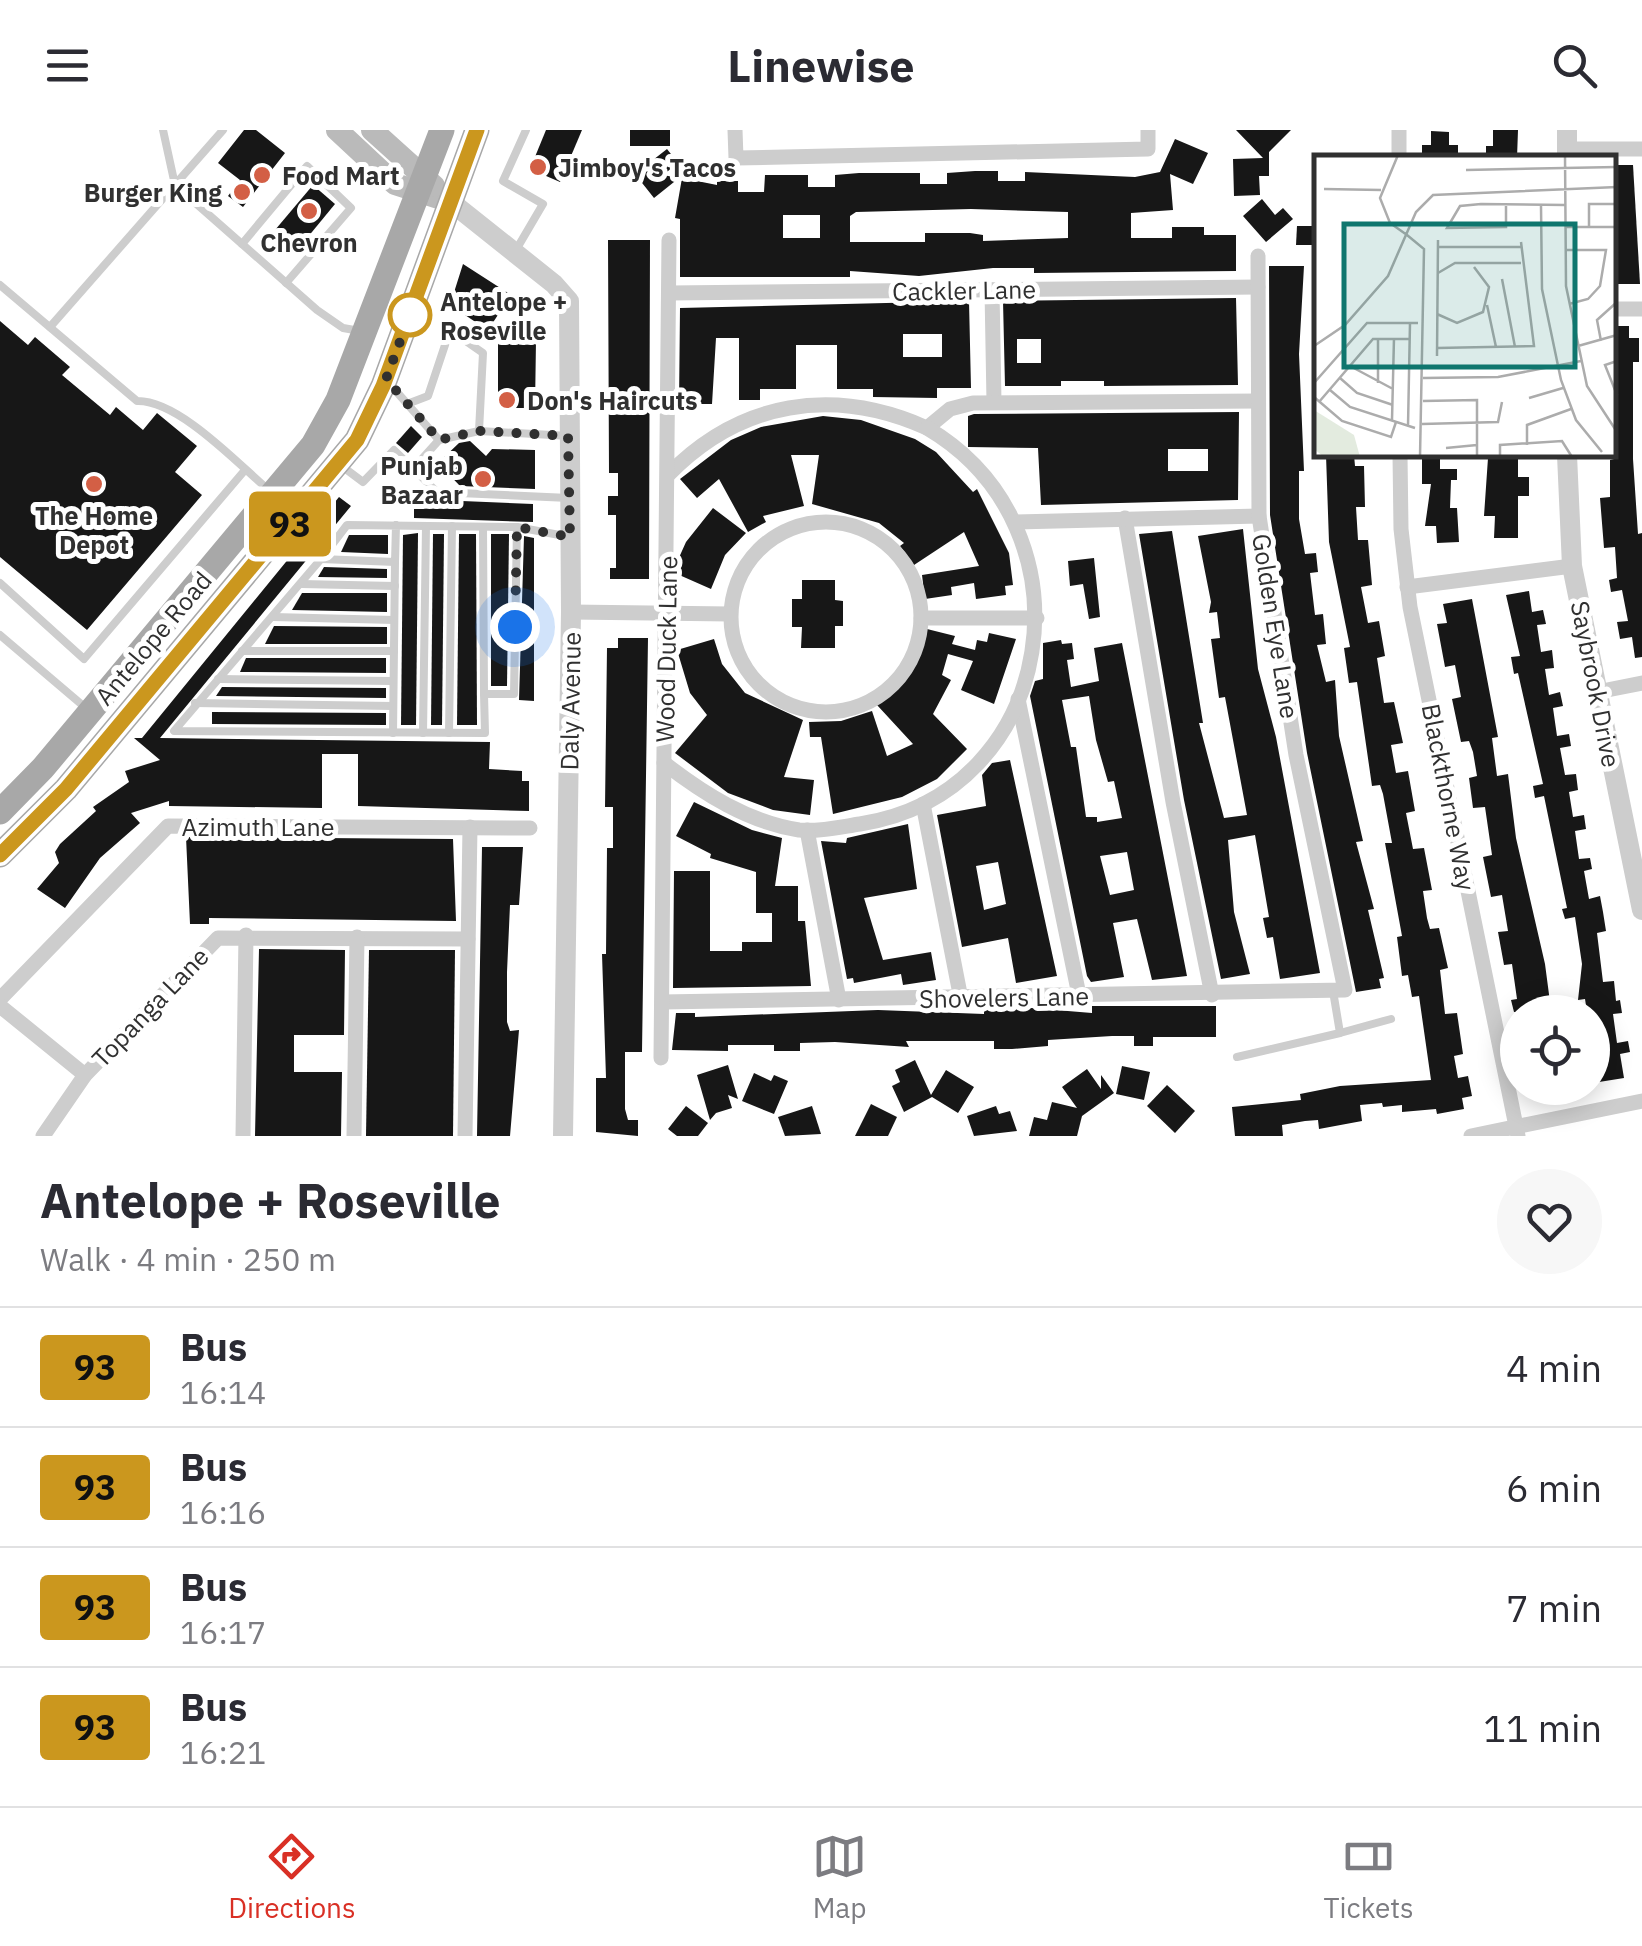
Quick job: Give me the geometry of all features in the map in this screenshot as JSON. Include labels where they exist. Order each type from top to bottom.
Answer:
[{"type":"main road","points":[[337,130],[395,184],[421,184]]},
{"type":"main road","points":[[372,130],[421,184],[451,202]]},
{"type":"main road","name":"Antelope Road","points":[[0,812],[274,495],[326,424],[442,130]]},
{"type":"main road","name":"Antelope Road","points":[[0,855],[125,720],[357,440],[386,379],[478,130]]},
{"type":"main road","points":[[125,720],[117,710],[119,698],[169,636],[174,614]]},
{"type":"main road","points":[[29,828],[31,799],[88,733],[90,712]]},
{"type":"street","points":[[735,130],[736,158],[1148,148],[1148,130]]},
{"type":"street","points":[[1567,145],[1642,149]]},
{"type":"street","name":"Daly Avenue","points":[[451,202],[569,302],[571,612],[563,1136]]},
{"type":"street","name":"Wood Duck Lane","points":[[661,1058],[669,240]]},
{"type":"street","name":"Golden Eye Lane","points":[[1258,256],[1259,516],[1296,754],[1339,991]]},
{"type":"street","name":"Cackler Lane","points":[[670,293],[1258,287]]},
{"type":"street","points":[[992,290],[994,402]]},
{"type":"street","points":[[1617,309],[1642,310]]},
{"type":"street","points":[[927,428],[962,404],[1258,401]]},
{"type":"street","points":[[664,762],[732,808],[776,825],[806,830],[876,822],[922,804],[969,772],[1018,699],[1029,668],[1036,618],[1032,570],[1016,522],[984,473],[927,428],[873,408],[820,402],[763,412],[719,432],[668,475]]},
{"type":"street","name":"Blackthorne Way","points":[[1400,458],[1407,587],[1517,1131]]},
{"type":"street","name":"Saybrook Drive","points":[[1567,458],[1572,566],[1642,910]]},
{"type":"street","points":[[1016,522],[1259,516]]},
{"type":"street","points":[[1124,518],[1173,802],[1212,994]]},
{"type":"street","points":[[836,523],[869,533],[896,554],[914,584],[921,618],[914,652],[895,682],[866,702],[833,711],[781,701],[754,679],[736,649],[730,614],[738,580],[757,552],[801,526],[836,523]]},
{"type":"street","points":[[1407,587],[1572,566]]},
{"type":"street","points":[[571,612],[730,614]]},
{"type":"street","points":[[921,618],[1036,618]]},
{"type":"street","points":[[1597,692],[1642,683]]},
{"type":"street","points":[[1018,699],[1079,995]]},
{"type":"street","points":[[922,804],[961,999]]},
{"type":"street","name":"Azimuth Lane","points":[[0,1002],[168,826],[530,828]]},
{"type":"street","points":[[465,1136],[470,828]]},
{"type":"street","points":[[806,830],[838,1000]]},
{"type":"street","name":"Topanga Lane","points":[[46,1135],[85,1075],[210,943],[228,935],[468,938]]},
{"type":"street","points":[[244,1136],[246,935]]},
{"type":"street","points":[[354,1136],[357,937]]},
{"type":"street","name":"Shovelers Lane","points":[[662,1002],[1339,991]]},
{"type":"street","points":[[0,1002],[85,1075]]},
{"type":"street","points":[[1471,1136],[1517,1131],[1642,1101]]},
{"type":"lane","points":[[163,130],[175,185],[344,328],[364,332]]},
{"type":"lane","points":[[50,327],[223,130]]},
{"type":"lane","points":[[514,254],[544,204],[503,180],[526,130]]},
{"type":"lane","points":[[242,244],[306,166],[351,208],[286,282]]},
{"type":"lane","points":[[0,285],[137,401],[152,400],[177,413],[274,495]]},
{"type":"lane","points":[[407,404],[428,396],[450,330],[483,354],[479,431]]},
{"type":"lane","points":[[386,379],[439,440]]},
{"type":"lane","points":[[413,468],[439,440],[479,431],[568,436]]},
{"type":"lane","points":[[339,465],[363,482],[394,450],[437,492],[570,498]]},
{"type":"lane","points":[[0,584],[84,659],[245,470]]},
{"type":"lane","points":[[484,526],[485,733],[174,731],[322,559],[347,524],[426,526],[484,526],[517,527],[570,537]]},
{"type":"lane","points":[[393,733],[396,525]]},
{"type":"lane","points":[[423,733],[426,526]]},
{"type":"lane","points":[[450,733],[452,526]]},
{"type":"lane","points":[[484,694],[514,694],[517,527]]},
{"type":"lane","points":[[322,559],[395,562]]},
{"type":"lane","points":[[301,584],[395,586]]},
{"type":"lane","points":[[273,617],[394,620]]},
{"type":"lane","points":[[0,635],[90,712]]},
{"type":"lane","points":[[242,651],[394,651]]},
{"type":"lane","points":[[217,679],[393,681]]},
{"type":"lane","points":[[195,703],[393,706]]},
{"type":"lane","points":[[1339,991],[1340,1033]]},
{"type":"lane","points":[[1237,1057],[1391,1019]]},
{"type":"building","points":[[244,130],[256,130],[285,153],[243,207],[228,196],[240,180],[218,163]]},
{"type":"building","points":[[546,130],[582,130],[560,182],[530,169]]},
{"type":"building","points":[[630,130],[670,130],[670,146],[630,146]]},
{"type":"building","points":[[1236,130],[1291,130],[1269,152],[1269,176],[1259,176],[1260,195],[1234,196],[1233,159],[1263,158]]},
{"type":"building","points":[[1493,130],[1518,130],[1517,155],[1486,155],[1486,146],[1493,146]]},
{"type":"building","points":[[1431,131],[1449,132],[1449,145],[1458,145],[1458,155],[1422,155],[1422,145],[1431,145]]},
{"type":"building","points":[[1175,139],[1208,153],[1193,184],[1170,174],[1173,210],[1131,213],[1131,238],[1172,238],[1172,227],[1204,227],[1204,235],[1236,235],[1236,271],[1034,273],[1034,268],[993,268],[919,276],[850,271],[850,277],[680,277],[680,219],[675,218],[682,178],[717,185],[717,181],[738,181],[738,192],[764,192],[765,175],[808,175],[808,187],[835,187],[835,175],[859,173],[920,173],[920,184],[947,184],[947,173],[975,171],[998,171],[998,181],[1025,181],[1025,172],[1135,177],[1160,172]],"holes":[[[856,212],[1068,212],[1068,238],[983,241],[983,235],[970,233],[925,233],[925,242],[850,242],[850,216]],[[783,215],[820,215],[820,238],[783,238]]]},
{"type":"building","points":[[667,149],[678,163],[663,175],[679,178],[654,198],[635,174]]},
{"type":"building","points":[[1617,165],[1633,165],[1640,284],[1617,284]]},
{"type":"building","points":[[313,185],[335,204],[298,249],[275,230]]},
{"type":"building","points":[[1262,199],[1275,215],[1283,208],[1293,219],[1266,242],[1243,216]]},
{"type":"building","points":[[1297,226],[1314,226],[1314,245],[1296,245]]},
{"type":"building","points":[[608,240],[650,240],[649,579],[610,579],[610,568],[616,568],[616,515],[608,515],[608,496],[618,496],[618,473],[609,473]]},
{"type":"building","points":[[463,264],[511,295],[492,324],[519,324],[536,340],[535,408],[498,408],[498,337],[450,305]]},
{"type":"building","points":[[1269,266],[1304,266],[1299,354],[1304,471],[1299,471],[1299,519],[1305,554],[1316,553],[1318,572],[1310,573],[1315,615],[1323,614],[1326,644],[1317,645],[1326,682],[1335,680],[1339,736],[1363,841],[1356,842],[1374,909],[1368,910],[1384,978],[1379,979],[1381,988],[1356,992],[1307,753],[1270,515]]},
{"type":"building","points":[[1236,298],[1238,385],[1104,386],[1104,381],[1061,381],[1061,386],[1005,386],[1003,301]],"holes":[[[1017,339],[1041,339],[1041,363],[1017,363]]]},
{"type":"building","points":[[969,301],[971,388],[937,388],[937,398],[873,397],[873,389],[837,389],[837,345],[796,345],[796,389],[760,389],[760,400],[739,400],[739,338],[716,338],[712,404],[679,404],[680,308]],"holes":[[[903,334],[942,334],[942,357],[903,357]]]},
{"type":"building","name":"The Home Depot","points":[[0,321],[28,345],[35,337],[70,367],[62,375],[110,415],[116,407],[143,430],[157,413],[197,446],[175,472],[202,495],[87,630],[0,557]]},
{"type":"building","points":[[1617,326],[1629,326],[1629,338],[1639,338],[1639,362],[1633,362],[1633,459],[1638,534],[1642,533],[1642,657],[1635,658],[1632,637],[1620,639],[1617,622],[1628,621],[1622,590],[1611,592],[1609,580],[1617,578],[1615,547],[1604,548],[1600,498],[1610,497],[1610,460],[1614,459]]},
{"type":"building","points":[[1239,412],[1238,500],[1041,505],[1038,448],[968,447],[968,416]],"holes":[[[1168,449],[1208,449],[1208,471],[1168,471]]]},
{"type":"building","points":[[823,416],[861,420],[915,439],[936,452],[973,492],[977,489],[1009,553],[1013,585],[1005,586],[1006,595],[976,599],[974,583],[951,587],[952,595],[925,599],[922,575],[979,566],[964,532],[914,565],[900,546],[904,543],[879,523],[812,504],[819,455],[791,455],[804,506],[763,516],[766,522],[748,532],[719,479],[697,498],[680,479],[731,440],[761,427]]},
{"type":"building","points":[[411,426],[422,437],[408,453],[396,443]]},
{"type":"building","points":[[470,441],[486,456],[492,449],[535,450],[535,489],[460,486],[438,463],[459,443]]},
{"type":"building","points":[[1326,458],[1354,458],[1355,466],[1364,466],[1365,507],[1356,507],[1358,540],[1368,540],[1372,585],[1361,587],[1368,623],[1379,621],[1385,656],[1377,658],[1384,703],[1394,702],[1403,743],[1391,745],[1396,773],[1408,771],[1415,811],[1406,813],[1413,849],[1424,848],[1432,890],[1423,891],[1427,918],[1430,929],[1439,928],[1448,968],[1440,970],[1445,1014],[1457,1013],[1463,1054],[1454,1056],[1458,1078],[1468,1076],[1472,1096],[1462,1098],[1464,1109],[1437,1114],[1436,1109],[1402,1112],[1402,1105],[1360,1105],[1362,1121],[1319,1129],[1318,1120],[1305,1121],[1282,1125],[1283,1136],[1235,1136],[1232,1107],[1301,1100],[1300,1094],[1340,1086],[1431,1080],[1419,996],[1412,997],[1408,975],[1402,976],[1397,937],[1402,936],[1385,843],[1392,843],[1380,785],[1372,786],[1357,682],[1349,683],[1344,648],[1350,647],[1329,542]]},
{"type":"building","points":[[1422,458],[1440,458],[1440,469],[1457,469],[1457,480],[1451,480],[1450,508],[1457,508],[1459,542],[1437,543],[1436,526],[1425,526],[1431,484],[1422,484]]},
{"type":"building","points":[[1488,458],[1518,458],[1518,477],[1529,477],[1529,496],[1518,496],[1518,538],[1494,538],[1495,516],[1484,516]]},
{"type":"building","points":[[339,497],[351,506],[160,738],[490,742],[489,769],[522,771],[522,781],[529,781],[529,811],[358,806],[358,754],[322,754],[322,808],[169,806],[169,801],[131,813],[140,823],[100,858],[65,908],[37,889],[59,863],[55,852],[60,844],[96,811],[93,807],[129,782],[125,771],[160,760],[134,738],[142,738]]},
{"type":"building","points":[[414,499],[533,504],[533,522],[414,518]]},
{"type":"building","points":[[713,508],[746,533],[725,555],[711,589],[677,574],[677,562],[686,542]]},
{"type":"building","points":[[1243,529],[1258,669],[1276,737],[1320,973],[1280,979],[1273,937],[1267,938],[1263,918],[1269,917],[1255,835],[1228,840],[1234,912],[1250,974],[1221,979],[1184,800],[1139,534],[1172,531],[1203,723],[1199,723],[1224,818],[1247,815],[1225,697],[1219,698],[1211,639],[1220,638],[1217,612],[1209,613],[1211,602],[1198,536]]},
{"type":"building","points":[[418,533],[416,725],[401,725],[403,535]]},
{"type":"building","points":[[433,534],[444,534],[442,725],[431,725]]},
{"type":"building","points":[[459,534],[476,534],[477,725],[457,725]]},
{"type":"building","points":[[491,534],[509,534],[507,686],[491,686]]},
{"type":"building","points":[[349,535],[388,535],[388,554],[341,552]]},
{"type":"building","points":[[524,536],[534,538],[534,701],[519,700]]},
{"type":"building","points":[[1094,558],[1100,617],[1089,619],[1083,584],[1070,586],[1068,561]]},
{"type":"building","points":[[324,567],[387,569],[387,578],[318,577]]},
{"type":"building","points":[[802,580],[835,580],[835,600],[843,601],[843,626],[835,626],[835,648],[801,648],[802,627],[792,627],[792,599],[802,599]]},
{"type":"building","points":[[1529,591],[1532,612],[1543,610],[1546,624],[1537,625],[1541,652],[1552,650],[1554,668],[1545,669],[1549,695],[1560,692],[1563,706],[1553,708],[1557,736],[1569,734],[1571,746],[1560,748],[1565,775],[1576,774],[1578,790],[1569,792],[1573,817],[1584,815],[1586,829],[1575,831],[1579,859],[1590,858],[1592,869],[1584,871],[1589,899],[1600,896],[1606,931],[1597,933],[1603,982],[1614,981],[1622,1013],[1613,1014],[1617,1043],[1628,1041],[1630,1052],[1620,1054],[1624,1078],[1610,1080],[1610,995],[1579,995],[1582,964],[1575,917],[1565,919],[1562,909],[1567,908],[1544,796],[1535,798],[1533,786],[1543,784],[1518,673],[1514,674],[1511,657],[1520,656],[1506,595]]},
{"type":"building","points":[[302,593],[387,593],[387,612],[292,610]]},
{"type":"building","points":[[1472,599],[1498,737],[1492,738],[1497,776],[1508,774],[1516,838],[1549,995],[1516,995],[1512,964],[1504,965],[1498,932],[1508,931],[1502,895],[1491,897],[1483,857],[1492,855],[1485,807],[1473,808],[1469,778],[1477,776],[1473,752],[1469,741],[1461,742],[1452,699],[1461,697],[1455,665],[1445,667],[1437,624],[1447,623],[1443,604]]},
{"type":"building","points":[[274,626],[387,627],[387,644],[265,644]]},
{"type":"building","points":[[927,629],[955,636],[952,644],[975,650],[977,640],[987,642],[989,633],[1016,639],[994,704],[961,690],[973,661],[948,654],[942,675],[951,680],[933,714],[967,749],[937,779],[902,797],[833,814],[821,737],[810,737],[809,722],[841,721],[872,711],[887,756],[913,744],[877,705],[917,662]]},
{"type":"building","points":[[618,638],[648,638],[642,1052],[625,1052],[625,1109],[628,1120],[638,1120],[638,1136],[596,1132],[596,1078],[606,1078],[602,954],[606,954],[607,848],[613,848],[613,807],[605,807],[607,648],[618,648]]},
{"type":"building","points":[[714,639],[722,664],[745,693],[803,720],[784,777],[814,780],[810,815],[773,810],[728,793],[675,753],[707,715],[690,693],[677,650]]},
{"type":"building","points":[[1043,643],[1072,643],[1074,659],[1067,660],[1071,687],[1099,681],[1094,648],[1122,643],[1187,976],[1152,980],[1137,919],[1113,923],[1124,977],[1091,982],[1087,976],[1030,696],[1035,681],[1043,679]],"holes":[[[1089,696],[1096,740],[1108,782],[1114,781],[1122,818],[1097,822],[1097,817],[1086,817],[1076,747],[1071,747],[1062,700]],[[1127,852],[1134,890],[1110,895],[1100,856]]]},
{"type":"building","points":[[246,658],[386,658],[386,673],[240,672]]},
{"type":"building","points":[[222,687],[386,688],[386,698],[216,696]]},
{"type":"building","points":[[212,712],[386,713],[386,725],[212,724]]},
{"type":"building","points":[[1010,760],[1057,976],[1016,983],[1008,938],[962,947],[937,815],[986,806],[982,775],[992,763]],"holes":[[[998,862],[1006,904],[984,910],[976,866]]]},
{"type":"building","points":[[694,802],[752,830],[782,838],[775,886],[798,886],[798,921],[805,921],[811,986],[673,988],[674,871],[710,871],[710,951],[742,951],[742,942],[772,942],[772,913],[756,913],[756,872],[710,858],[711,854],[676,836]]},
{"type":"building","points":[[908,824],[917,889],[864,898],[883,960],[931,952],[936,980],[903,985],[901,974],[854,983],[853,978],[847,979],[821,841],[846,843],[847,838]]},
{"type":"building","points":[[186,837],[453,839],[456,921],[209,918],[209,924],[190,924]]},
{"type":"building","points":[[482,847],[523,847],[519,905],[510,905],[507,1022],[510,1031],[519,1030],[510,1136],[477,1136]]},
{"type":"building","points":[[259,949],[345,950],[344,1035],[294,1035],[294,1072],[342,1072],[341,1136],[255,1136]]},
{"type":"building","points":[[369,950],[455,950],[453,1136],[366,1136]]},
{"type":"building","points":[[1092,1006],[1216,1006],[1216,1037],[1153,1037],[1153,1046],[1134,1046],[1134,1036],[1112,1036],[1048,1040],[1048,1046],[1012,1049],[994,1049],[994,1041],[906,1041],[909,1047],[835,1042],[800,1043],[800,1051],[774,1051],[774,1045],[728,1045],[728,1051],[672,1050],[676,1013],[695,1013],[695,1017],[878,1010],[984,1014],[984,1008],[1019,1007],[1092,1013]]},
{"type":"building","points":[[915,1060],[931,1095],[946,1070],[974,1087],[958,1113],[932,1097],[904,1112],[892,1086],[900,1082],[895,1070]]},
{"type":"building","points":[[728,1065],[738,1099],[728,1095],[732,1108],[716,1113],[710,1120],[697,1075]]},
{"type":"building","points":[[1122,1066],[1150,1072],[1144,1100],[1116,1094]]},
{"type":"building","points":[[1087,1069],[1101,1089],[1101,1075],[1114,1093],[1082,1116],[1077,1136],[1029,1136],[1034,1117],[1047,1120],[1052,1102],[1077,1108],[1062,1087]]},
{"type":"building","points":[[754,1073],[771,1081],[774,1075],[788,1081],[774,1114],[742,1101]]},
{"type":"building","points":[[1167,1085],[1195,1111],[1175,1133],[1147,1106]]},
{"type":"building","points":[[871,1104],[897,1117],[888,1136],[855,1136]]},
{"type":"building","points":[[686,1106],[708,1123],[698,1136],[677,1136],[668,1129]]},
{"type":"building","points":[[812,1106],[821,1134],[785,1136],[778,1117]]},
{"type":"building","points":[[996,1106],[999,1114],[1010,1111],[1017,1131],[974,1136],[967,1116]]},
{"type":"bus line","name":"93","points":[[0,855],[66,789],[316,494],[357,440],[383,386],[477,130]]},
{"type":"place","name":"Jimboy's Tacos","points":[[538,167]]},
{"type":"place","name":"Food Mart","points":[[262,175]]},
{"type":"place","name":"Burger King","points":[[242,192]]},
{"type":"place","name":"Chevron","points":[[309,211]]},
{"type":"place","name":"Antelope + Roseville","points":[[410,315]]},
{"type":"place","name":"Don's Haircuts","points":[[507,400]]},
{"type":"place","name":"Punjab Bazaar","points":[[483,479]]},
{"type":"place","name":"The Home Depot","points":[[94,484]]},
{"type":"route","points":[[410,315],[411,312],[386,379],[439,440],[479,431],[568,436],[570,537],[517,527],[515,627]]}]
